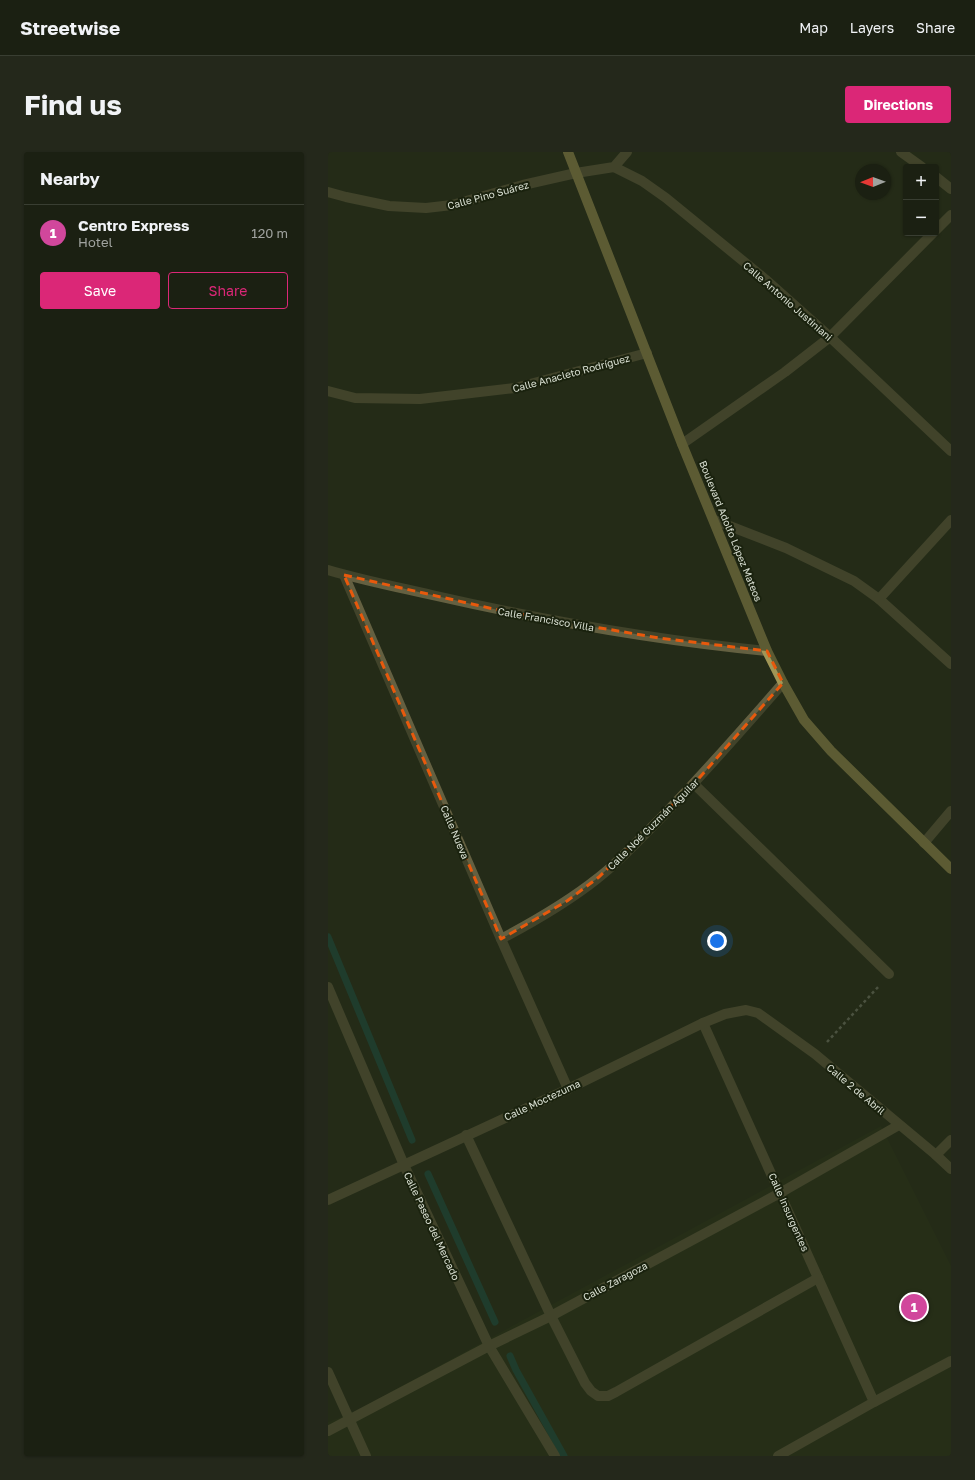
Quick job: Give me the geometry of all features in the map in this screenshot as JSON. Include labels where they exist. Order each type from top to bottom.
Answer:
[{"type":"main road","name":"Boulevard Adolfo López Mateos","points":[[568,152],[682,444],[767,651],[783,683],[804,720],[831,751],[951,869]]},
{"type":"street","points":[[614,168],[627,152]]},
{"type":"street","points":[[901,152],[918,164]]},
{"type":"street","name":"Calle Pino Suárez","points":[[328,192],[389,206],[426,208],[452,205],[523,185],[614,168]]},
{"type":"street","name":"Calle Antonio Justiniani","points":[[614,168],[642,181],[666,198],[765,279],[830,337],[951,451]]},
{"type":"street","points":[[939,179],[951,189]]},
{"type":"street","points":[[939,227],[951,215]]},
{"type":"street","points":[[682,444],[785,372],[830,337],[930,236]]},
{"type":"street","name":"Calle Anacleto Rodríguez","points":[[328,391],[355,398],[420,400],[515,388],[647,353]]},
{"type":"street","points":[[714,520],[786,548],[854,581],[879,599],[951,664]]},
{"type":"street","points":[[879,599],[951,520]]},
{"type":"street","name":"Calle Francisco Villa","points":[[328,570],[344,575],[515,614],[659,638],[767,651]]},
{"type":"street","name":"Calle Nueva","points":[[344,575],[501,939],[568,1089]]},
{"type":"street","name":"Calle Noé Guzmán Aguilar","points":[[501,939],[561,905],[599,877],[642,837],[694,784],[783,683]]},
{"type":"street","points":[[694,784],[889,974]]},
{"type":"street","points":[[924,843],[951,811]]},
{"type":"street","name":"Calle Paseo del Mercado","points":[[328,987],[404,1165],[489,1346],[554,1456]]},
{"type":"street","name":"Calle Moctezuma","points":[[328,1200],[568,1089],[703,1023],[725,1014],[746,1010],[758,1013]]},
{"type":"street","name":"Calle 2 de Abril","points":[[758,1013],[776,1024],[815,1054],[936,1155],[951,1170]]},
{"type":"street","name":"Calle Insurgentes","points":[[703,1023],[874,1402]]},
{"type":"street","name":"Calle Zaragoza","points":[[328,1431],[489,1346],[550,1316],[780,1193],[900,1125]]},
{"type":"street","points":[[466,1136],[550,1316],[585,1383],[591,1391],[598,1396],[608,1396],[616,1392],[818,1278]]},
{"type":"street","points":[[936,1155],[951,1140]]},
{"type":"street","points":[[778,1456],[951,1361]]},
{"type":"street","points":[[328,1372],[366,1456]]},
{"type":"path","points":[[815,1054],[889,974]]},
{"type":"highlighted area","points":[[344,575],[507,612],[659,638],[767,651],[783,683],[694,784],[599,877],[567,901],[501,939]]},
{"type":"shaded area","points":[[881,1126],[951,1266],[951,1456],[328,1456],[328,1422],[352,1413]]},
{"type":"waterway","points":[[328,937],[412,1140]]},
{"type":"waterway","points":[[428,1174],[495,1322]]},
{"type":"waterway","points":[[510,1356],[516,1370],[564,1456]]},
{"type":"place","name":"Centro Express","points":[[914,1307]]}]
